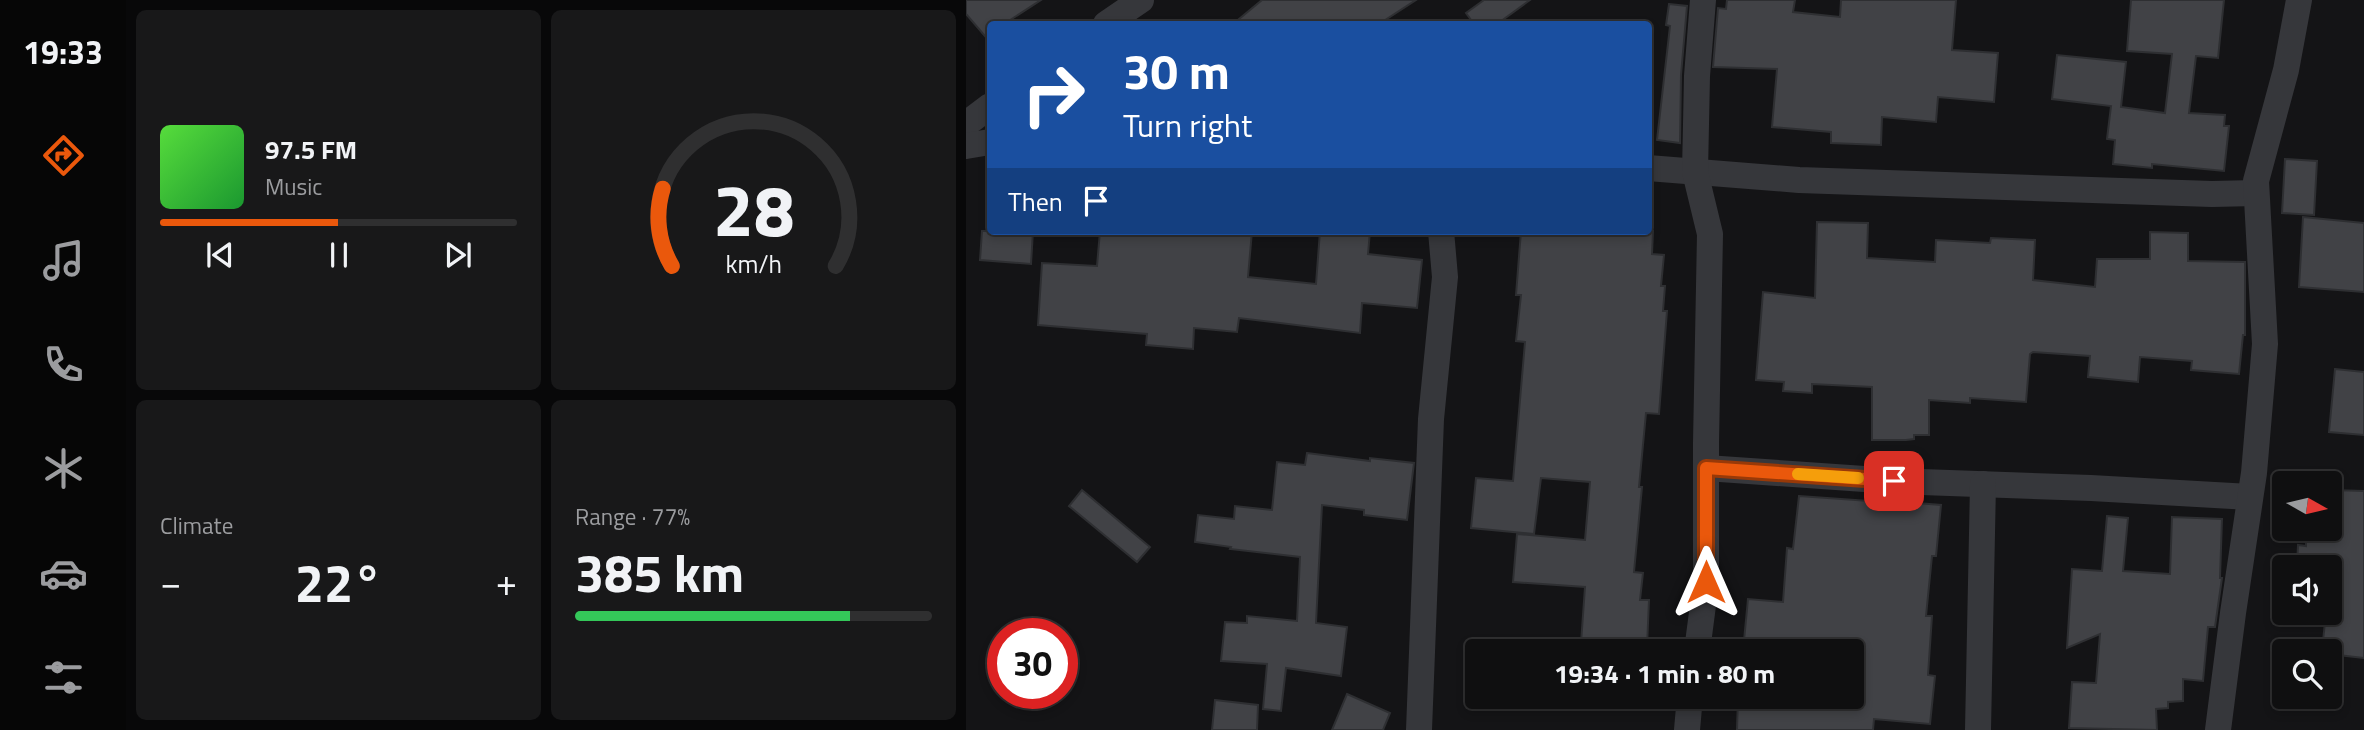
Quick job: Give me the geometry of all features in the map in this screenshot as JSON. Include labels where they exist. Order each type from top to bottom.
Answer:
[{"type":"street","points":[[1110,21],[1140,0]]},
{"type":"street","points":[[1699,639],[1706,582],[1710,234],[1695,172],[1697,76],[1703,0]]},
{"type":"street","points":[[2218,730],[2250,497],[2265,344],[2256,181],[2286,70],[2299,0]]},
{"type":"street","points":[[966,124],[987,108]]},
{"type":"street","points":[[966,146],[987,142]]},
{"type":"street","points":[[1652,167],[1799,180],[2212,194],[2256,193]]},
{"type":"street","points":[[1419,730],[1431,419],[1444,277],[1441,235]]},
{"type":"street","points":[[1706,468],[1894,481],[2250,497]]},
{"type":"street","points":[[1978,730],[1983,484]]},
{"type":"street","points":[[1687,730],[1689,709]]},
{"type":"building","points":[[966,0],[1041,0],[1009,21],[987,21],[987,38],[966,14]]},
{"type":"building","points":[[1262,0],[1416,0],[1384,21],[1237,21]]},
{"type":"building","points":[[1484,0],[1530,0],[1501,21],[1472,21],[1466,13]]},
{"type":"building","points":[[1727,0],[1795,0],[1793,12],[1840,17],[1841,0],[1956,0],[1952,50],[1998,53],[1994,102],[1938,97],[1936,122],[1882,117],[1881,145],[1831,143],[1831,132],[1772,127],[1777,69],[1713,67],[1718,8],[1726,9]]},
{"type":"building","points":[[2131,0],[2224,0],[2218,58],[2196,56],[2189,113],[2225,115],[2224,126],[2229,126],[2224,171],[2152,164],[2152,168],[2113,164],[2115,140],[2107,139],[2111,106],[2052,99],[2057,55],[2126,62],[2121,107],[2165,113],[2172,54],[2127,51]]},
{"type":"building","points":[[1669,4],[1687,6],[1681,75],[1680,143],[1657,140],[1670,26],[1666,25]]},
{"type":"building","points":[[2285,159],[2317,161],[2314,215],[2282,213]]},
{"type":"building","points":[[2303,217],[2364,223],[2364,292],[2299,287]]},
{"type":"building","points":[[1817,222],[1868,223],[1867,258],[1935,262],[1936,240],[1990,243],[1991,238],[2035,240],[2033,280],[2095,287],[2097,259],[2150,259],[2150,232],[2188,233],[2188,261],[2245,262],[2245,335],[2239,374],[2191,370],[2192,361],[2140,357],[2138,382],[2088,377],[2090,356],[2033,352],[2030,354],[2026,402],[1970,398],[1970,403],[1929,400],[1929,435],[1914,435],[1914,439],[1906,440],[1872,440],[1872,387],[1812,384],[1812,393],[1783,391],[1784,382],[1756,380],[1763,292],[1815,298]]},
{"type":"building","points":[[982,231],[987,231],[987,235],[1033,235],[1031,264],[980,260]]},
{"type":"building","points":[[1653,231],[1652,254],[1664,255],[1661,286],[1665,286],[1663,311],[1667,311],[1659,414],[1646,413],[1634,572],[1643,573],[1640,600],[1649,600],[1647,639],[1581,639],[1585,587],[1513,582],[1517,534],[1585,540],[1590,482],[1541,478],[1534,534],[1471,528],[1476,478],[1513,481],[1525,342],[1516,341],[1521,295],[1516,295],[1521,235],[1652,235]]},
{"type":"building","points":[[1100,235],[1252,235],[1248,277],[1316,284],[1320,235],[1370,235],[1368,254],[1422,260],[1417,308],[1362,303],[1360,333],[1239,318],[1237,332],[1194,328],[1193,349],[1146,345],[1147,334],[1038,325],[1042,263],[1097,266]]},
{"type":"building","points":[[2335,369],[2364,372],[2364,435],[2329,432]]},
{"type":"building","points":[[1307,453],[1370,461],[1370,458],[1414,463],[1407,520],[1364,515],[1364,510],[1322,505],[1316,623],[1347,627],[1341,676],[1286,668],[1281,711],[1263,709],[1267,664],[1221,661],[1225,622],[1247,623],[1247,616],[1297,621],[1300,557],[1195,542],[1198,515],[1234,519],[1235,506],[1272,510],[1277,462],[1305,465]]},
{"type":"building","points":[[1082,490],[1150,547],[1137,562],[1069,506]]},
{"type":"building","points":[[2342,490],[2364,491],[2364,658],[2342,655],[2342,639],[2323,639],[2325,625],[2342,625],[2342,555],[2298,555],[2298,545],[2306,546],[2306,541],[2342,541]]},
{"type":"building","points":[[1799,496],[1941,505],[1926,616],[1932,616],[1928,675],[1935,676],[1930,724],[1874,719],[1873,730],[1737,730],[1738,709],[1864,709],[1864,639],[1744,639],[1748,599],[1783,602],[1787,548],[1793,549]]},
{"type":"building","points":[[2107,516],[2128,518],[2123,571],[2170,574],[2172,517],[2222,519],[2222,578],[2215,627],[2208,627],[2203,681],[2183,679],[2183,701],[2168,702],[2168,708],[2156,709],[2157,730],[2069,728],[2072,682],[2096,683],[2100,634],[2067,648],[2072,569],[2102,571]]},
{"type":"building","points":[[1347,694],[1390,713],[1383,730],[1332,730]]},
{"type":"building","points":[[1215,700],[1258,705],[1257,730],[1212,730]]},
{"type":"slow traffic","points":[[1798,474],[1858,478]]},
{"type":"route","points":[[1706,582],[1706,468],[1894,481]]}]
